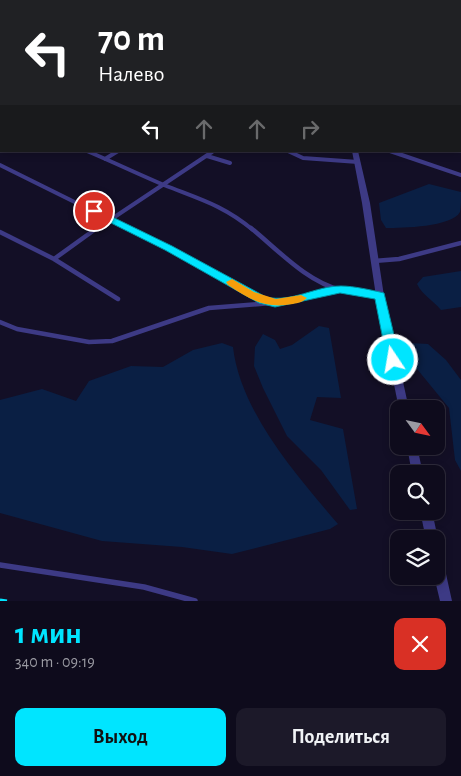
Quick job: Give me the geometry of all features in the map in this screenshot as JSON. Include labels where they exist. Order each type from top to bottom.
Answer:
[{"type":"street","points":[[355,152],[366,203],[380,296],[402,400]]},
{"type":"street","points":[[442,585],[446,601]]},
{"type":"lane","points":[[89,152],[234,214],[298,267],[318,280],[340,290],[380,296]]},
{"type":"lane","points":[[105,159],[116,152]]},
{"type":"lane","points":[[290,152],[303,158],[358,162]]},
{"type":"lane","points":[[303,158],[304,152]]},
{"type":"lane","points":[[393,152],[461,175]]},
{"type":"lane","points":[[54,259],[110,219],[164,185],[208,154],[230,163]]},
{"type":"lane","points":[[0,165],[169,248],[250,294],[275,303]]},
{"type":"lane","points":[[0,232],[54,259],[118,299]]},
{"type":"lane","points":[[374,261],[399,259],[461,244]]},
{"type":"lane","points":[[0,322],[17,329],[89,342],[112,341],[209,308],[275,303],[340,290]]},
{"type":"lane","points":[[0,564],[144,587],[196,601]]},
{"type":"water","points":[[429,184],[461,192],[460,212],[455,217],[437,224],[386,228],[381,220],[379,203]]},
{"type":"water","points":[[461,271],[461,307],[441,310],[422,292],[417,284],[423,277]]},
{"type":"water","points":[[319,326],[329,328],[341,398],[317,397],[310,420],[343,429],[357,509],[350,510],[321,470],[287,436],[254,366],[255,347],[263,334],[275,340],[280,349],[292,345]]},
{"type":"water","points":[[222,343],[233,347],[238,371],[247,395],[258,418],[273,442],[305,485],[338,524],[330,529],[232,554],[182,547],[102,541],[0,513],[0,400],[42,389],[76,401],[89,381],[131,366],[163,367],[193,350]]},
{"type":"water","points":[[409,343],[428,344],[446,360],[461,380],[461,471],[455,460],[449,408],[445,400],[442,400],[408,358]]},
{"type":"railway","points":[[0,600],[7,601]]},
{"type":"slow traffic","points":[[232,282],[250,294],[275,303],[301,298]]},
{"type":"route","points":[[94,211],[169,248],[263,300],[275,303],[340,290],[380,296],[393,360]]}]
